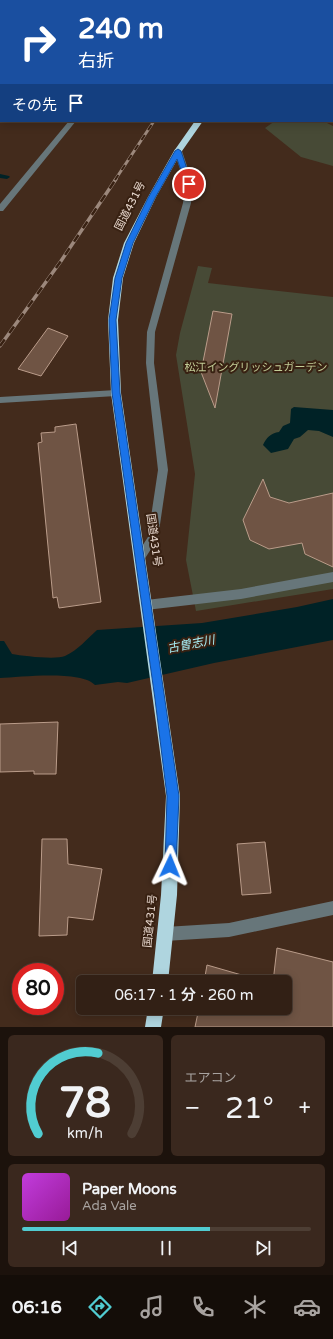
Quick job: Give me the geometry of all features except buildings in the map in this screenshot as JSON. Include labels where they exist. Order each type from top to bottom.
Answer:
[{"type":"highway","name":"国道431号","points":[[161,975],[169,895],[173,796],[116,393],[112,320],[118,278],[129,243],[178,151],[198,122]]},
{"type":"highway","points":[[153,1027],[155,1015]]},
{"type":"street","points":[[0,209],[72,122]]},
{"type":"street","points":[[140,557],[153,538],[163,470],[150,363],[151,332],[187,203],[189,184],[178,151]]},
{"type":"street","points":[[0,400],[116,393]]},
{"type":"street","points":[[146,608],[241,594],[333,577]]},
{"type":"street","points":[[165,934],[229,930],[333,908]]},
{"type":"green space","points":[[274,122],[325,122],[333,126],[333,166],[301,157],[265,128]]},
{"type":"green space","name":"松江イングリッシュガーデン","points":[[198,266],[212,268],[208,283],[333,297],[333,589],[196,611],[186,560],[195,474],[176,355],[180,333]]},
{"type":"water","points":[[294,407],[333,410],[333,437],[319,431],[308,430],[300,437],[294,439],[288,449],[271,453],[263,445],[264,442],[269,436],[279,432],[283,426],[290,423],[291,409]]},
{"type":"water","name":"古曽志川","points":[[333,599],[333,640],[214,663],[127,683],[118,682],[95,685],[88,680],[64,676],[0,678],[0,641],[4,641],[12,654],[54,658],[65,656],[74,651],[97,630],[202,623],[297,607]]},
{"type":"waterway","points":[[0,176],[7,177]]},
{"type":"railway","points":[[115,180],[153,122]]},
{"type":"railway","points":[[0,346],[61,261],[116,179]]},
{"type":"route","points":[[170,866],[173,796],[116,393],[112,320],[118,278],[129,243],[178,151],[189,184]]}]
